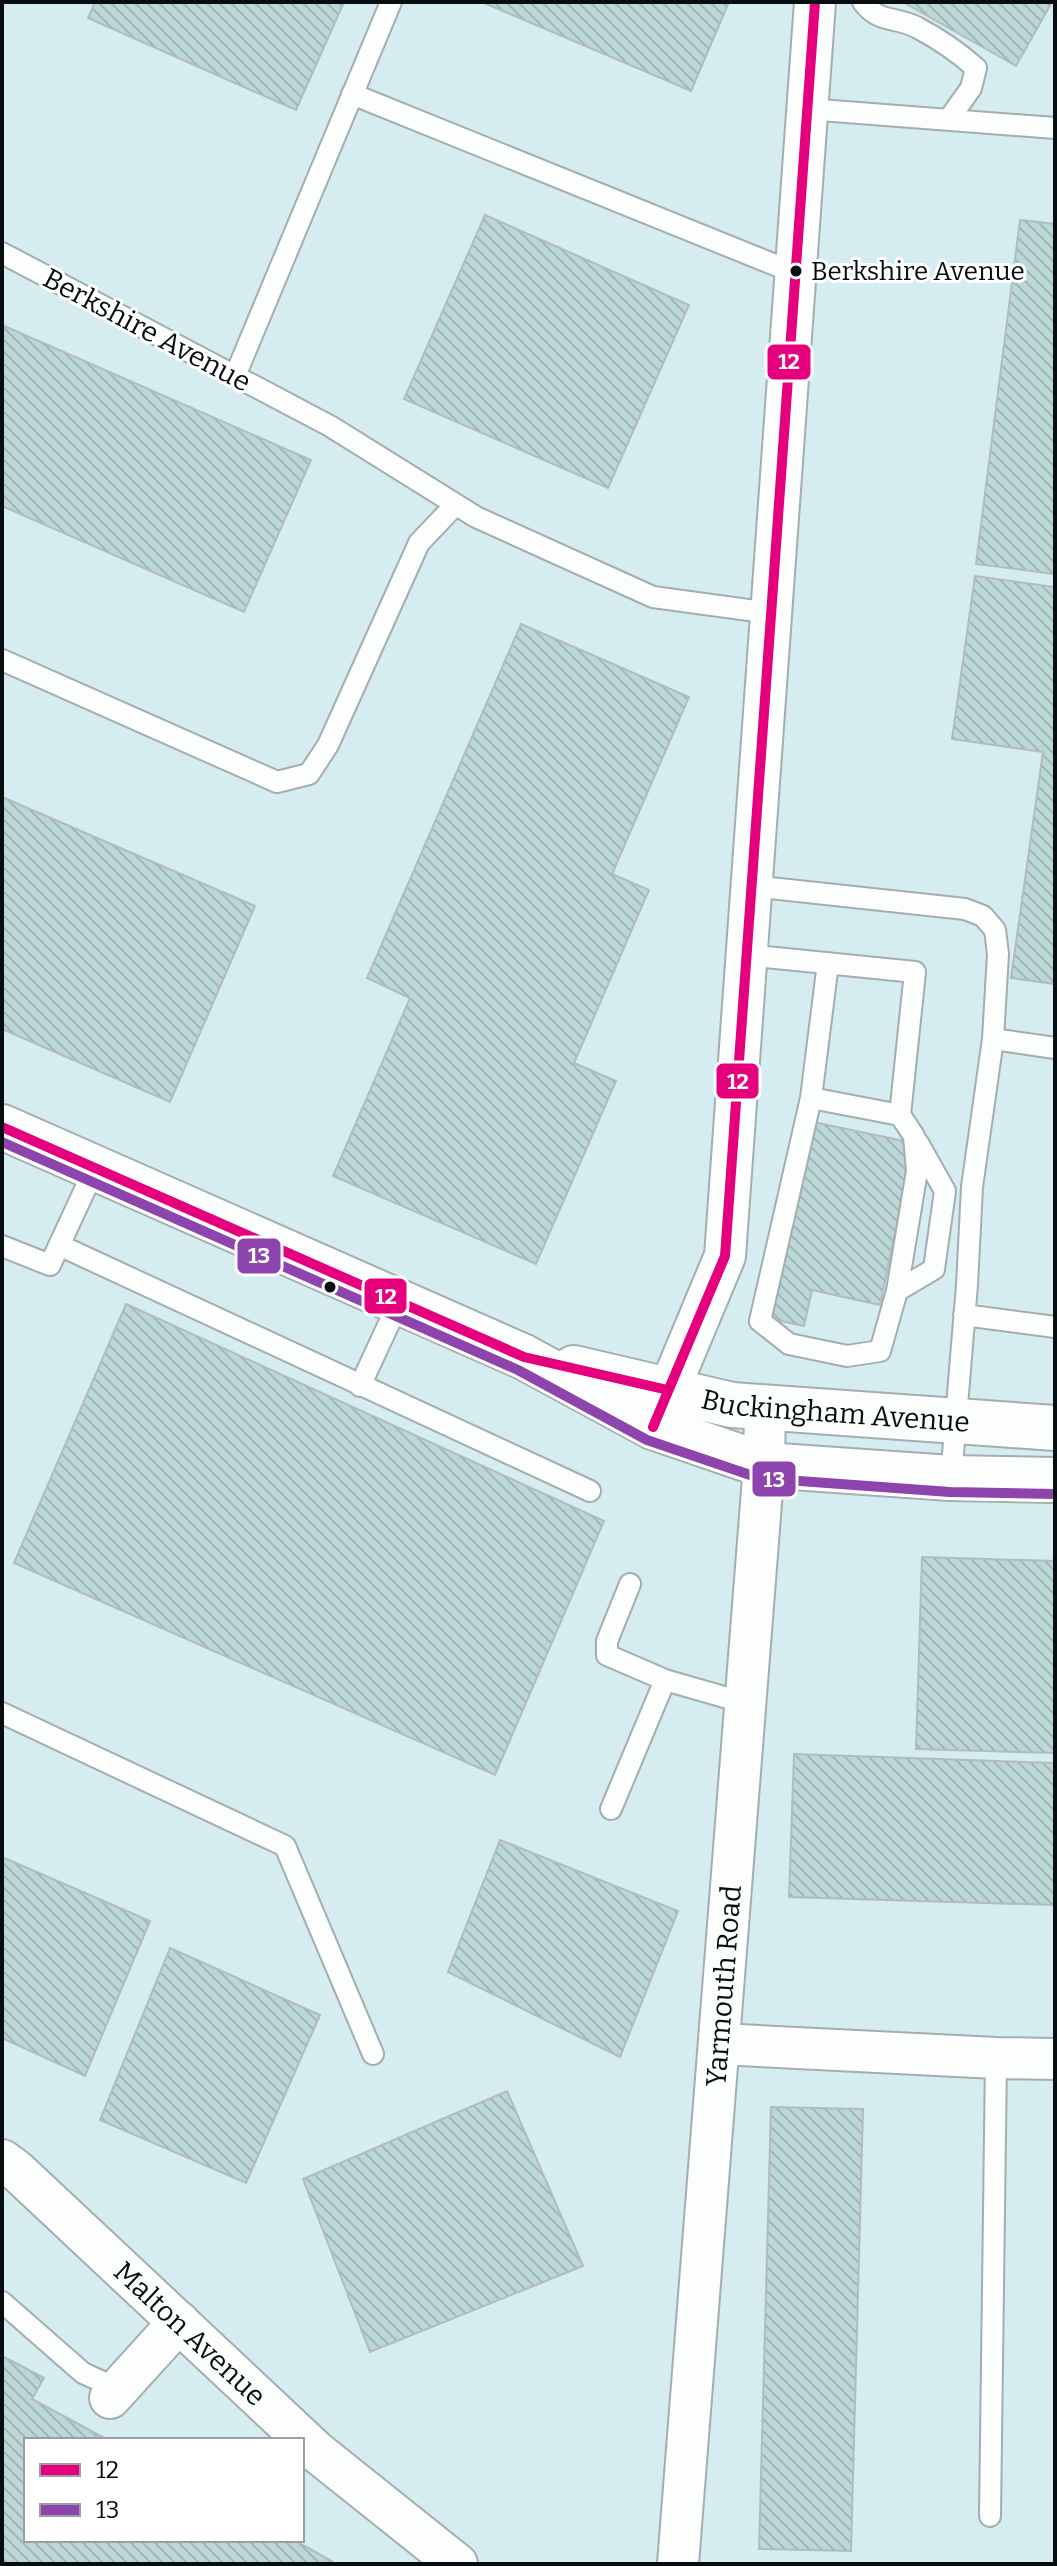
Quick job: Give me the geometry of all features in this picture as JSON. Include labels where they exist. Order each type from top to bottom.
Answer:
[{"type":"street","points":[[661,1408],[725,1256],[815,2]]},
{"type":"street","name":"Buckingham Avenue","points":[[2,1127],[524,1357],[661,1408],[764,1465],[951,1478],[1055,1480]]},
{"type":"street","name":"Buckingham Avenue","points":[[661,1408],[732,1405],[1055,1428]]},
{"type":"street","name":"Yarmouth Road","points":[[678,2564],[764,1465],[765,1407]]},
{"type":"street","points":[[719,2044],[1055,2059]]},
{"type":"street","name":"Malton Avenue","points":[[2,2160],[302,2438]]},
{"type":"street","points":[[114,2394],[179,2322]]},
{"type":"street","name":"Malton Avenue","points":[[304,2440],[457,2564]]},
{"type":"lane","points":[[235,376],[391,2]]},
{"type":"lane","points":[[863,2],[871,14],[914,26],[957,52],[976,68],[971,88],[949,119]]},
{"type":"lane","points":[[352,94],[795,273]]},
{"type":"lane","points":[[807,109],[1055,128]]},
{"type":"lane","name":"Berkshire Avenue","points":[[2,253],[330,426],[476,517],[653,597],[771,613]]},
{"type":"lane","points":[[2,660],[277,782],[309,774],[328,745],[419,543],[455,505]]},
{"type":"lane","points":[[751,886],[965,909],[983,916],[995,930],[998,954],[993,1039],[972,1187],[951,1478]]},
{"type":"lane","points":[[746,955],[915,972],[900,1115],[945,1191],[934,1269],[897,1291]]},
{"type":"lane","points":[[828,963],[811,1098],[760,1321],[789,1344],[847,1356],[880,1351],[897,1291],[917,1171],[914,1136]]},
{"type":"lane","points":[[993,1039],[1055,1048]]},
{"type":"lane","points":[[811,1098],[900,1115]]},
{"type":"lane","points":[[2,1246],[50,1265],[95,1168]]},
{"type":"lane","points":[[59,1245],[590,1491]]},
{"type":"lane","points":[[360,1386],[399,1302]]},
{"type":"lane","points":[[964,1315],[1055,1327]]},
{"type":"lane","points":[[630,1584],[607,1641],[607,1655],[665,1680],[745,1703]]},
{"type":"lane","points":[[611,1809],[665,1680]]},
{"type":"lane","points":[[2,1713],[285,1846],[373,2054]]},
{"type":"lane","points":[[990,2516],[996,2058]]},
{"type":"lane","points":[[2,2302],[83,2373],[114,2394]]},
{"type":"shaded area","points":[[2,2],[1055,2],[1055,2564],[2,2564]]},
{"type":"building","points":[[95,2],[344,2],[296,110],[88,18]]},
{"type":"building","points":[[482,2],[729,2],[691,91]]},
{"type":"building","points":[[903,2],[1052,2],[1016,66]]},
{"type":"building","points":[[485,215],[689,305],[608,488],[404,399]]},
{"type":"building","points":[[1020,220],[1055,224],[1055,574],[976,564]]},
{"type":"building","points":[[2,325],[311,460],[244,612],[2,506]]},
{"type":"building","points":[[975,576],[1055,587],[1055,984],[1011,978],[1043,752],[952,739]]},
{"type":"building","points":[[521,624],[689,697],[612,874],[649,890],[574,1063],[616,1081],[536,1264],[333,1176],[410,998],[367,978]]},
{"type":"building","points":[[2,797],[255,906],[170,1102],[2,1029]]},
{"type":"building","points":[[813,1122],[914,1143],[880,1305],[812,1290],[804,1326],[771,1319]]},
{"type":"building","points":[[126,1304],[604,1521],[495,1775],[14,1563]]},
{"type":"building","points":[[922,1557],[1055,1561],[1055,1753],[916,1749]]},
{"type":"building","points":[[794,1754],[1055,1763],[1055,1905],[789,1897]]},
{"type":"building","points":[[500,1840],[678,1911],[620,2057],[448,1972]]},
{"type":"building","points":[[2,1857],[150,1921],[85,2076],[2,2038]]},
{"type":"building","points":[[170,1948],[320,2015],[246,2183],[100,2120]]},
{"type":"building","points":[[507,2091],[583,2266],[370,2352],[303,2179]]},
{"type":"building","points":[[771,2107],[863,2109],[851,2551],[759,2549]]},
{"type":"building","points":[[2,2356],[44,2378],[32,2399],[104,2438],[24,2438],[24,2542],[298,2542],[332,2561],[330,2564],[2,2564]]},
{"type":"transit line","name":"12","points":[[653,1427],[725,1256],[815,2]]},
{"type":"transit line","name":"12","points":[[2,1127],[524,1357],[668,1390]]},
{"type":"transit line","name":"13","points":[[2,1142],[518,1370],[647,1440],[759,1478],[950,1492],[1055,1494]]},
{"type":"place","name":"Berkshire Avenue","points":[[796,271]]}]
